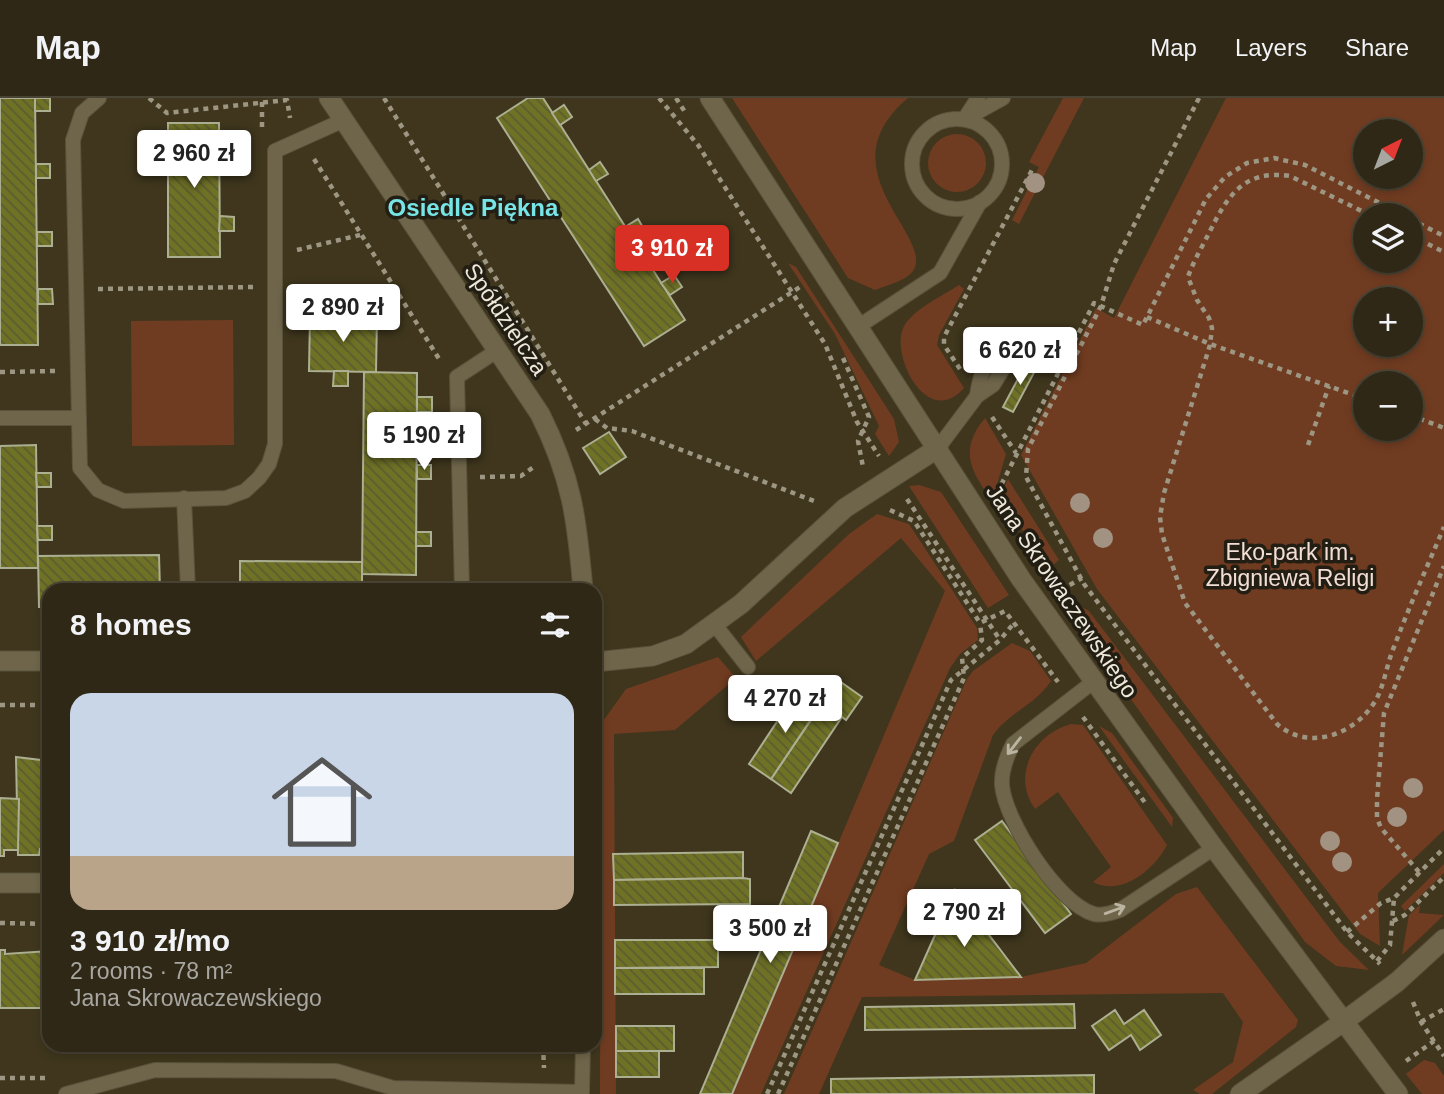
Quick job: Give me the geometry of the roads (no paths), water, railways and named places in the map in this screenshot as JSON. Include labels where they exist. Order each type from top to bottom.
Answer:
[{"type":"street","name":"Spółdzielcza","points":[[329,98],[540,414],[561,456],[576,513],[582,583]]},
{"type":"street","name":"Jana Skrowaczewskiego","points":[[710,98],[1021,579],[1214,848],[1398,1094]]},
{"type":"street","points":[[602,661],[653,656],[686,644],[715,625],[841,512],[938,449]]},
{"type":"street","points":[[0,661],[42,661]]},
{"type":"street","points":[[0,883],[42,883]]},
{"type":"street","points":[[1240,1094],[1408,973],[1444,939]]},
{"type":"lane","points":[[99,98],[82,113],[73,139],[80,468],[99,490],[124,501],[226,498],[245,491],[269,464],[275,444],[275,151],[344,120]]},
{"type":"lane","points":[[965,119],[978,98]]},
{"type":"lane","points":[[980,202],[966,208],[938,205],[926,197],[912,172],[914,151],[924,132],[936,123],[965,119],[1003,98]]},
{"type":"lane","points":[[859,326],[940,273],[980,202],[999,178],[1002,163],[999,148],[985,130],[965,119]]},
{"type":"lane","points":[[462,583],[457,377],[498,351]]},
{"type":"lane","points":[[938,449],[978,396]]},
{"type":"lane","points":[[0,418],[79,418]]},
{"type":"lane","points":[[184,498],[188,583]]},
{"type":"lane","points":[[715,625],[748,667]]},
{"type":"lane","points":[[1093,682],[1013,744],[1001,782],[1011,818],[1055,884],[1073,903],[1088,912],[1107,914],[1120,910],[1214,848]]},
{"type":"lane","points":[[66,1094],[155,1070],[335,1071],[393,1088],[582,1093],[583,1052]]},
{"type":"district","name":"Osiedle Piękna","points":[[473,207]]},
{"type":"park label","name":"Eko-park im. Zbigniewa Religi","points":[[1290,565]]}]
